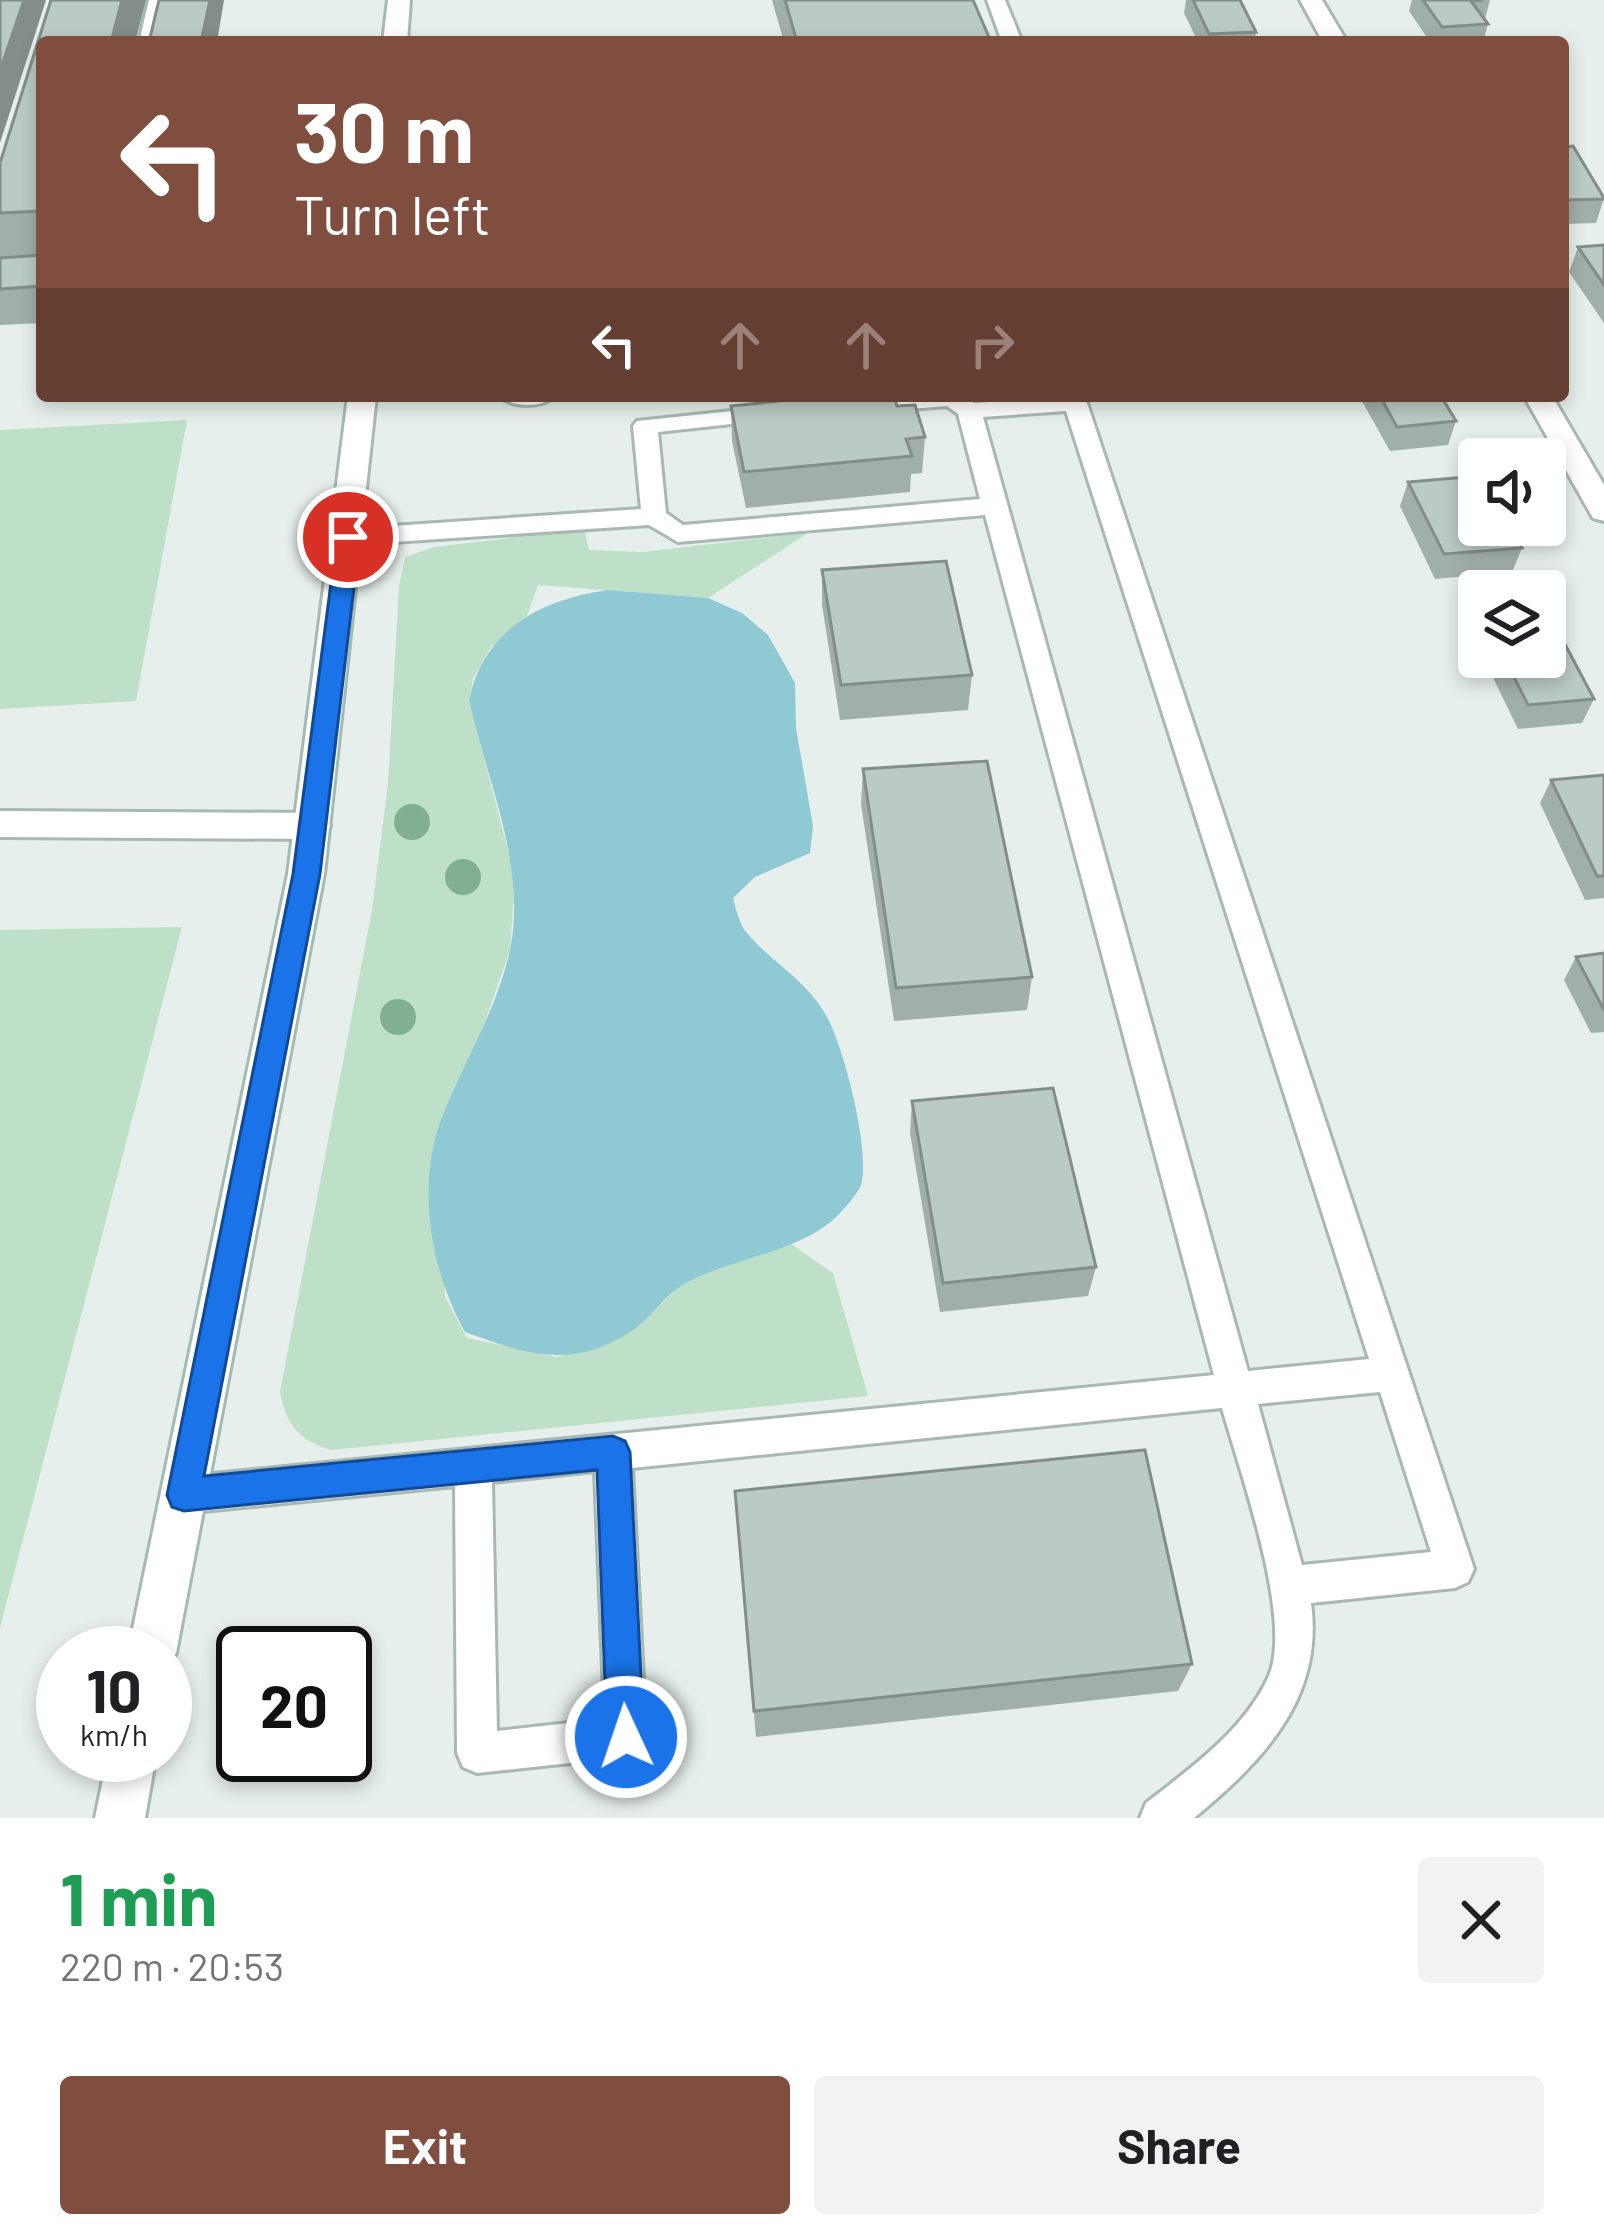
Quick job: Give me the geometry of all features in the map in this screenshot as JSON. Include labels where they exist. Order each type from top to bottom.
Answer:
[{"type":"main road","points":[[395,36],[399,0]]},
{"type":"main road","points":[[1311,0],[1332,36]]},
{"type":"main road","points":[[157,1626],[314,826],[361,402]]},
{"type":"main road","points":[[1541,402],[1604,511]]},
{"type":"main road","points":[[0,824],[314,826]]},
{"type":"main road","points":[[120,1818],[127,1782]]},
{"type":"lane","points":[[150,36],[158,0]]},
{"type":"lane","points":[[996,0],[1010,36]]},
{"type":"lane","points":[[834,409],[909,402]]},
{"type":"lane","points":[[957,402],[969,411],[1296,1624],[1290,1674],[1260,1724],[1206,1784],[1161,1818]]},
{"type":"lane","points":[[969,411],[1075,403],[1455,1569],[1289,1586]]},
{"type":"lane","points":[[654,516],[645,426],[787,413]]},
{"type":"lane","points":[[348,537],[654,516],[678,534],[994,506]]},
{"type":"lane","points":[[184,1495],[1392,1374]]},
{"type":"lane","points":[[473,1466],[477,1753],[626,1737],[613,1452]]},
{"type":"green space","points":[[187,420],[136,701],[0,709],[0,430]]},
{"type":"green space","points":[[584,529],[589,550],[642,552],[808,533],[708,598],[538,585],[527,616],[491,647],[473,679],[469,700],[515,878],[510,950],[474,1053],[439,1127],[445,1297],[467,1338],[557,1357],[640,1325],[677,1288],[725,1263],[791,1244],[833,1273],[868,1396],[331,1450],[296,1430],[280,1392],[372,910],[388,784],[399,586],[405,557],[434,547]]},
{"type":"green space","points":[[182,927],[0,1628],[0,930]]},
{"type":"water","points":[[607,590],[708,598],[742,613],[768,635],[795,683],[796,728],[813,826],[810,853],[755,877],[733,898],[746,932],[810,993],[827,1017],[854,1100],[863,1170],[852,1199],[816,1232],[683,1285],[636,1328],[614,1341],[593,1350],[552,1355],[465,1332],[436,1256],[429,1173],[441,1120],[504,972],[514,918],[503,824],[469,700],[488,654],[519,622],[560,601]]},
{"type":"building","points":[[0,0],[24,0],[0,71]]},
{"type":"building","points":[[51,0],[122,0],[113,36],[40,36]]},
{"type":"building","points":[[159,0],[210,0],[202,36],[150,36]]},
{"type":"building","points":[[785,0],[973,0],[988,36],[795,36]]},
{"type":"building","points":[[1193,0],[1240,0],[1256,32],[1209,34]]},
{"type":"building","points":[[1423,0],[1483,0],[1471,1],[1488,24],[1442,27]]},
{"type":"building","points":[[36,48],[36,211],[0,213],[0,163]]},
{"type":"building","points":[[1569,146],[1573,146],[1604,199],[1569,200]]},
{"type":"building","points":[[1604,245],[1604,285],[1578,247]]},
{"type":"building","points":[[36,255],[36,286],[0,289],[0,258]]},
{"type":"building","points":[[770,402],[915,405],[925,437],[906,439],[912,456],[744,472],[731,406]]},
{"type":"building","points":[[1383,402],[1445,402],[1456,421],[1397,427]]},
{"type":"building","points":[[1458,478],[1458,546],[1522,548],[1444,554],[1408,482]]},
{"type":"building","points":[[946,561],[972,675],[841,685],[822,570]]},
{"type":"building","points":[[1566,646],[1594,699],[1528,705],[1514,678],[1566,678]]},
{"type":"building","points":[[987,761],[1032,977],[896,988],[863,769]]},
{"type":"building","points":[[1604,775],[1604,876],[1597,876],[1551,780]]},
{"type":"building","points":[[1604,953],[1604,1010],[1576,957]]},
{"type":"building","points":[[1053,1088],[1096,1267],[943,1283],[912,1101]]},
{"type":"building","points":[[1145,1450],[1192,1664],[754,1711],[735,1491]]},
{"type":"route","points":[[348,537],[306,874],[184,1495],[613,1452],[626,1737]]}]
